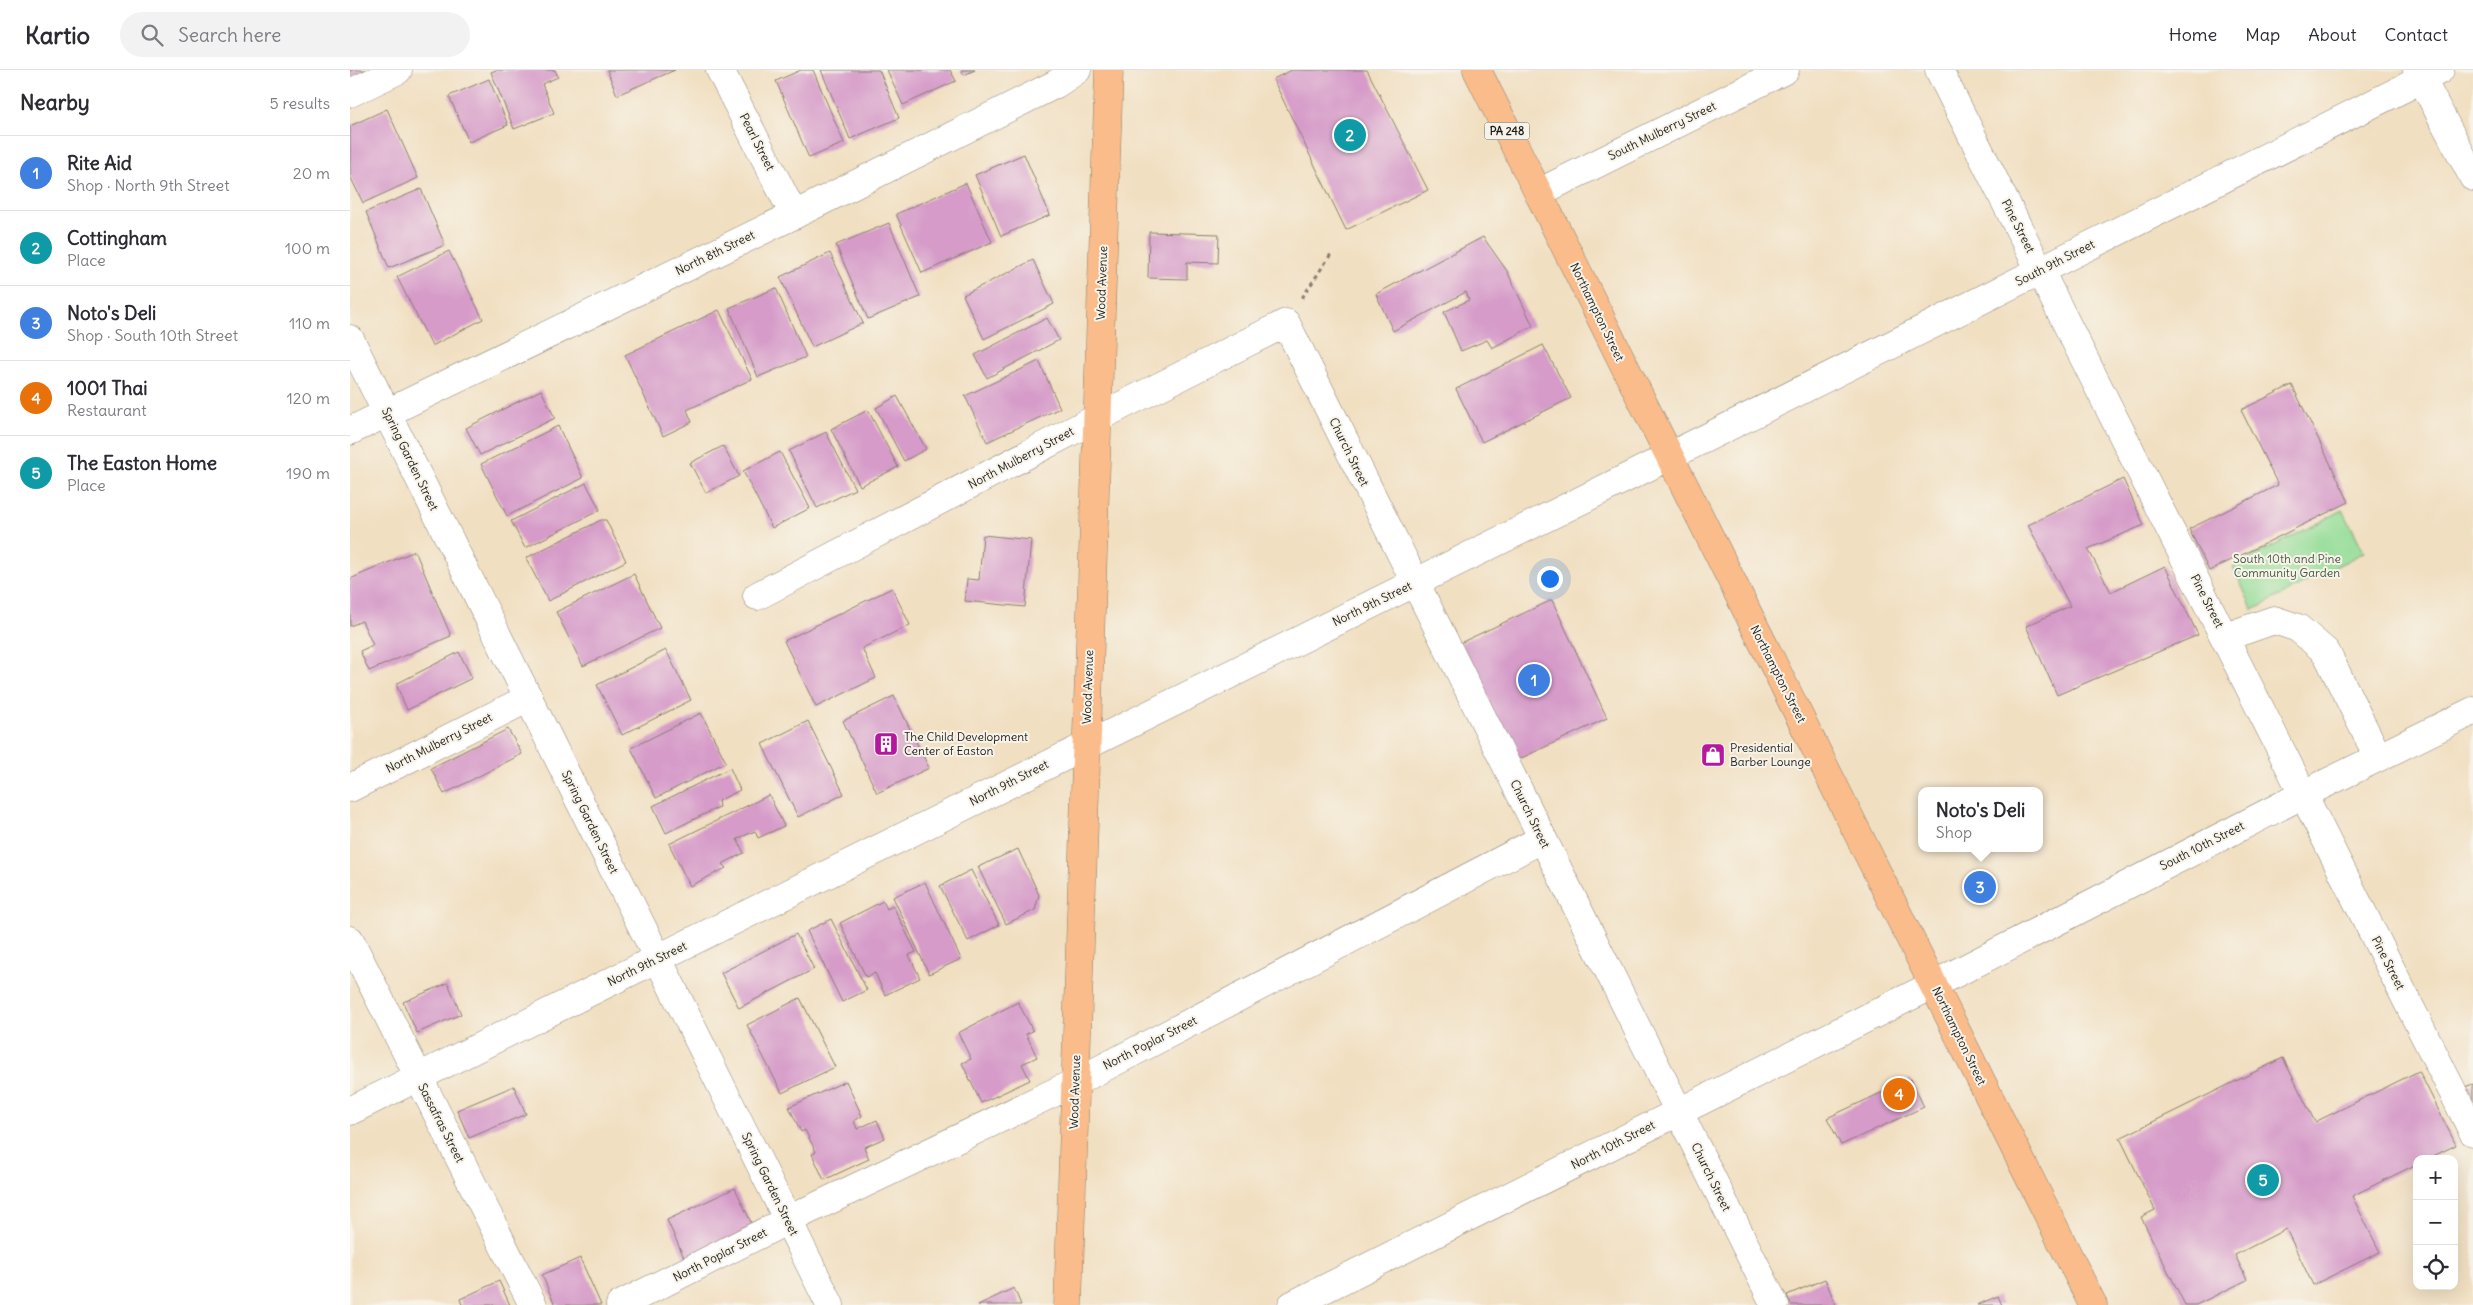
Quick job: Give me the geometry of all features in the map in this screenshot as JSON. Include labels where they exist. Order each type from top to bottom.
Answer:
[{"type":"main road","name":"Wood Avenue","points":[[1068,1305],[1109,70]]},
{"type":"main road","name":"Northampton Street","points":[[1476,70],[2093,1305]]},
{"type":"street","points":[[350,93],[398,70]]},
{"type":"street","name":"Pearl Street","points":[[720,70],[794,215]]},
{"type":"street","name":"North 8th Street","points":[[350,431],[794,215],[1056,84],[1077,70]]},
{"type":"street","name":"South Mulberry Street","points":[[1538,193],[1785,70]]},
{"type":"street","name":"Pine Street","points":[[1939,70],[2473,1132]]},
{"type":"street","points":[[2426,73],[2473,177]]},
{"type":"street","name":"South 9th Street","points":[[1669,456],[2040,271],[2426,73]]},
{"type":"street","name":"North Mulberry Street","points":[[758,596],[1097,418],[1286,323]]},
{"type":"street","name":"Church Street","points":[[1286,323],[1774,1305]]},
{"type":"street","name":"Spring Garden Street","points":[[350,338],[830,1305]]},
{"type":"street","name":"North 9th Street","points":[[350,1112],[1669,456]]},
{"type":"street","points":[[2225,637],[2274,620],[2298,628],[2326,652],[2378,756]]},
{"type":"street","name":"North Mulberry Street","points":[[350,788],[529,698]]},
{"type":"street","name":"South 10th Street","points":[[1934,985],[2378,756],[2473,711]]},
{"type":"street","name":"North Poplar Street","points":[[620,1305],[788,1220],[1076,1082],[1542,839]]},
{"type":"street","name":"Sassafras Street","points":[[350,940],[533,1305]]},
{"type":"street","name":"North 10th Street","points":[[1292,1305],[1934,985]]},
{"type":"path","points":[[1286,323],[1331,254]]},
{"type":"green space","name":"South 10th and Pine Community Garden","points":[[2343,510],[2364,552],[2253,610],[2233,567]]},
{"type":"building","points":[[350,70],[370,70],[350,79]]},
{"type":"building","points":[[496,70],[555,70],[558,77],[542,84],[554,113],[514,129],[491,72]]},
{"type":"building","points":[[607,70],[675,70],[617,95]]},
{"type":"building","points":[[801,70],[813,70],[844,143],[809,158],[776,81]]},
{"type":"building","points":[[821,70],[879,70],[899,118],[850,139]]},
{"type":"building","points":[[887,70],[950,70],[956,81],[903,105]]},
{"type":"building","points":[[961,70],[975,70],[964,75]]},
{"type":"building","points":[[1292,70],[1367,70],[1428,190],[1346,230],[1273,79]]},
{"type":"building","points":[[489,79],[508,125],[469,142],[449,96]]},
{"type":"building","points":[[387,109],[418,178],[363,203],[350,176],[350,126]]},
{"type":"building","points":[[1024,154],[1050,215],[1001,236],[975,175]]},
{"type":"building","points":[[966,183],[992,242],[922,273],[896,214]]},
{"type":"building","points":[[421,189],[445,245],[389,268],[366,212]]},
{"type":"building","points":[[889,223],[920,297],[868,319],[836,245]]},
{"type":"building","points":[[1149,232],[1219,234],[1218,263],[1187,262],[1187,279],[1148,278]]},
{"type":"building","points":[[1483,237],[1507,271],[1533,326],[1492,348],[1487,340],[1461,351],[1444,312],[1469,300],[1466,292],[1393,331],[1376,294]]},
{"type":"building","points":[[449,251],[483,319],[432,346],[397,277]]},
{"type":"building","points":[[830,253],[863,323],[812,347],[780,277]]},
{"type":"building","points":[[1033,260],[1054,304],[984,339],[963,295]]},
{"type":"building","points":[[776,288],[806,357],[758,377],[729,308]]},
{"type":"building","points":[[719,310],[752,379],[687,410],[692,422],[663,436],[625,355]]},
{"type":"building","points":[[1047,318],[1059,340],[987,378],[975,355]]},
{"type":"building","points":[[1543,345],[1571,398],[1482,442],[1456,389]]},
{"type":"building","points":[[1039,361],[1060,408],[987,442],[965,396]]},
{"type":"building","points":[[2292,385],[2349,502],[2209,571],[2189,529],[2278,485],[2241,410]]},
{"type":"building","points":[[541,390],[555,418],[480,455],[466,428]]},
{"type":"building","points":[[897,396],[926,449],[904,461],[876,408]]},
{"type":"building","points":[[868,410],[898,467],[860,486],[831,429]]},
{"type":"building","points":[[558,426],[583,478],[507,516],[481,464]]},
{"type":"building","points":[[826,432],[855,489],[817,508],[789,451]]},
{"type":"building","points":[[723,446],[739,476],[706,493],[690,463]]},
{"type":"building","points":[[780,452],[810,508],[772,528],[743,471]]},
{"type":"building","points":[[2123,479],[2144,525],[2088,549],[2111,592],[2165,566],[2198,635],[2057,695],[2026,626],[2070,606],[2028,525]]},
{"type":"building","points":[[586,483],[600,510],[525,548],[511,521]]},
{"type":"building","points":[[601,520],[606,520],[626,561],[548,601],[526,558]]},
{"type":"building","points":[[983,535],[1031,540],[1025,607],[965,601],[967,579],[979,580]]},
{"type":"building","points":[[415,551],[451,636],[369,671],[360,651],[373,645],[362,621],[350,626],[350,579]]},
{"type":"building","points":[[634,574],[660,628],[583,666],[556,612]]},
{"type":"building","points":[[892,588],[910,625],[862,648],[876,678],[816,707],[784,641]]},
{"type":"building","points":[[1552,600],[1607,718],[1515,761],[1460,643]]},
{"type":"building","points":[[666,650],[691,700],[622,735],[597,685]]},
{"type":"building","points":[[459,652],[472,678],[407,710],[396,684]]},
{"type":"building","name":"The Child Development Center of Easton","points":[[894,696],[929,768],[877,793],[843,721]]},
{"type":"building","points":[[701,713],[726,762],[656,798],[631,748]]},
{"type":"building","points":[[808,721],[844,794],[798,817],[762,744]]},
{"type":"building","points":[[508,729],[522,754],[444,794],[431,768]]},
{"type":"building","points":[[730,768],[740,790],[718,801],[719,807],[666,833],[653,806]]},
{"type":"building","points":[[769,795],[784,826],[758,838],[755,831],[737,839],[744,853],[722,864],[726,868],[690,886],[669,844]]},
{"type":"building","points":[[1018,849],[1039,895],[1035,910],[1006,924],[978,867]]},
{"type":"building","points":[[971,870],[999,925],[968,941],[940,886]]},
{"type":"building","points":[[925,882],[961,959],[929,974],[893,897]]},
{"type":"building","points":[[883,901],[887,909],[893,906],[916,952],[909,955],[920,978],[885,995],[875,973],[866,977],[840,923]]},
{"type":"building","points":[[831,919],[867,990],[842,1002],[807,931]]},
{"type":"building","points":[[796,934],[814,969],[739,1008],[721,973]]},
{"type":"building","points":[[448,983],[461,1014],[417,1033],[403,1002]]},
{"type":"building","points":[[800,998],[835,1067],[782,1093],[747,1025]]},
{"type":"building","points":[[1018,1002],[1033,1031],[1026,1034],[1037,1057],[1022,1064],[1030,1080],[981,1103],[962,1063],[971,1059],[958,1033]]},
{"type":"building","points":[[2283,1058],[2315,1122],[2419,1071],[2456,1145],[2435,1155],[2413,1155],[2413,1166],[2352,1196],[2380,1252],[2313,1285],[2286,1229],[2235,1255],[2247,1280],[2196,1305],[2185,1305],[2141,1217],[2155,1210],[2120,1138]]},
{"type":"building","points":[[1911,1079],[1924,1107],[1841,1145],[1827,1118]]},
{"type":"building","points":[[846,1081],[862,1116],[854,1121],[857,1129],[877,1120],[885,1138],[864,1147],[869,1159],[824,1180],[812,1154],[816,1152],[805,1130],[801,1132],[789,1107]]},
{"type":"building","points":[[2473,1084],[2473,1115],[2462,1088]]},
{"type":"building","points":[[514,1086],[526,1114],[469,1138],[457,1110]]},
{"type":"building","points":[[735,1188],[756,1233],[687,1264],[667,1220]]},
{"type":"building","points":[[580,1258],[601,1305],[555,1305],[542,1275]]},
{"type":"building","points":[[1825,1279],[1836,1305],[1791,1305],[1787,1295]]},
{"type":"building","points":[[499,1281],[510,1305],[462,1305],[460,1299]]},
{"type":"building","points":[[1014,1288],[1021,1305],[978,1305]]},
{"type":"building","points":[[1998,1296],[2002,1305],[1977,1305]]},
{"type":"place","name":"Cottingham","points":[[1350,135]]},
{"type":"place","name":"Rite Aid","points":[[1534,680]]},
{"type":"place","name":"The Child Development Center of Easton","points":[[886,744]]},
{"type":"place","name":"Presidential Barber Lounge","points":[[1713,755]]},
{"type":"place","name":"Noto's Deli","points":[[1980,887]]},
{"type":"place","name":"1001 Thai","points":[[1899,1094]]},
{"type":"place","name":"The Easton Home","points":[[2263,1180]]}]
